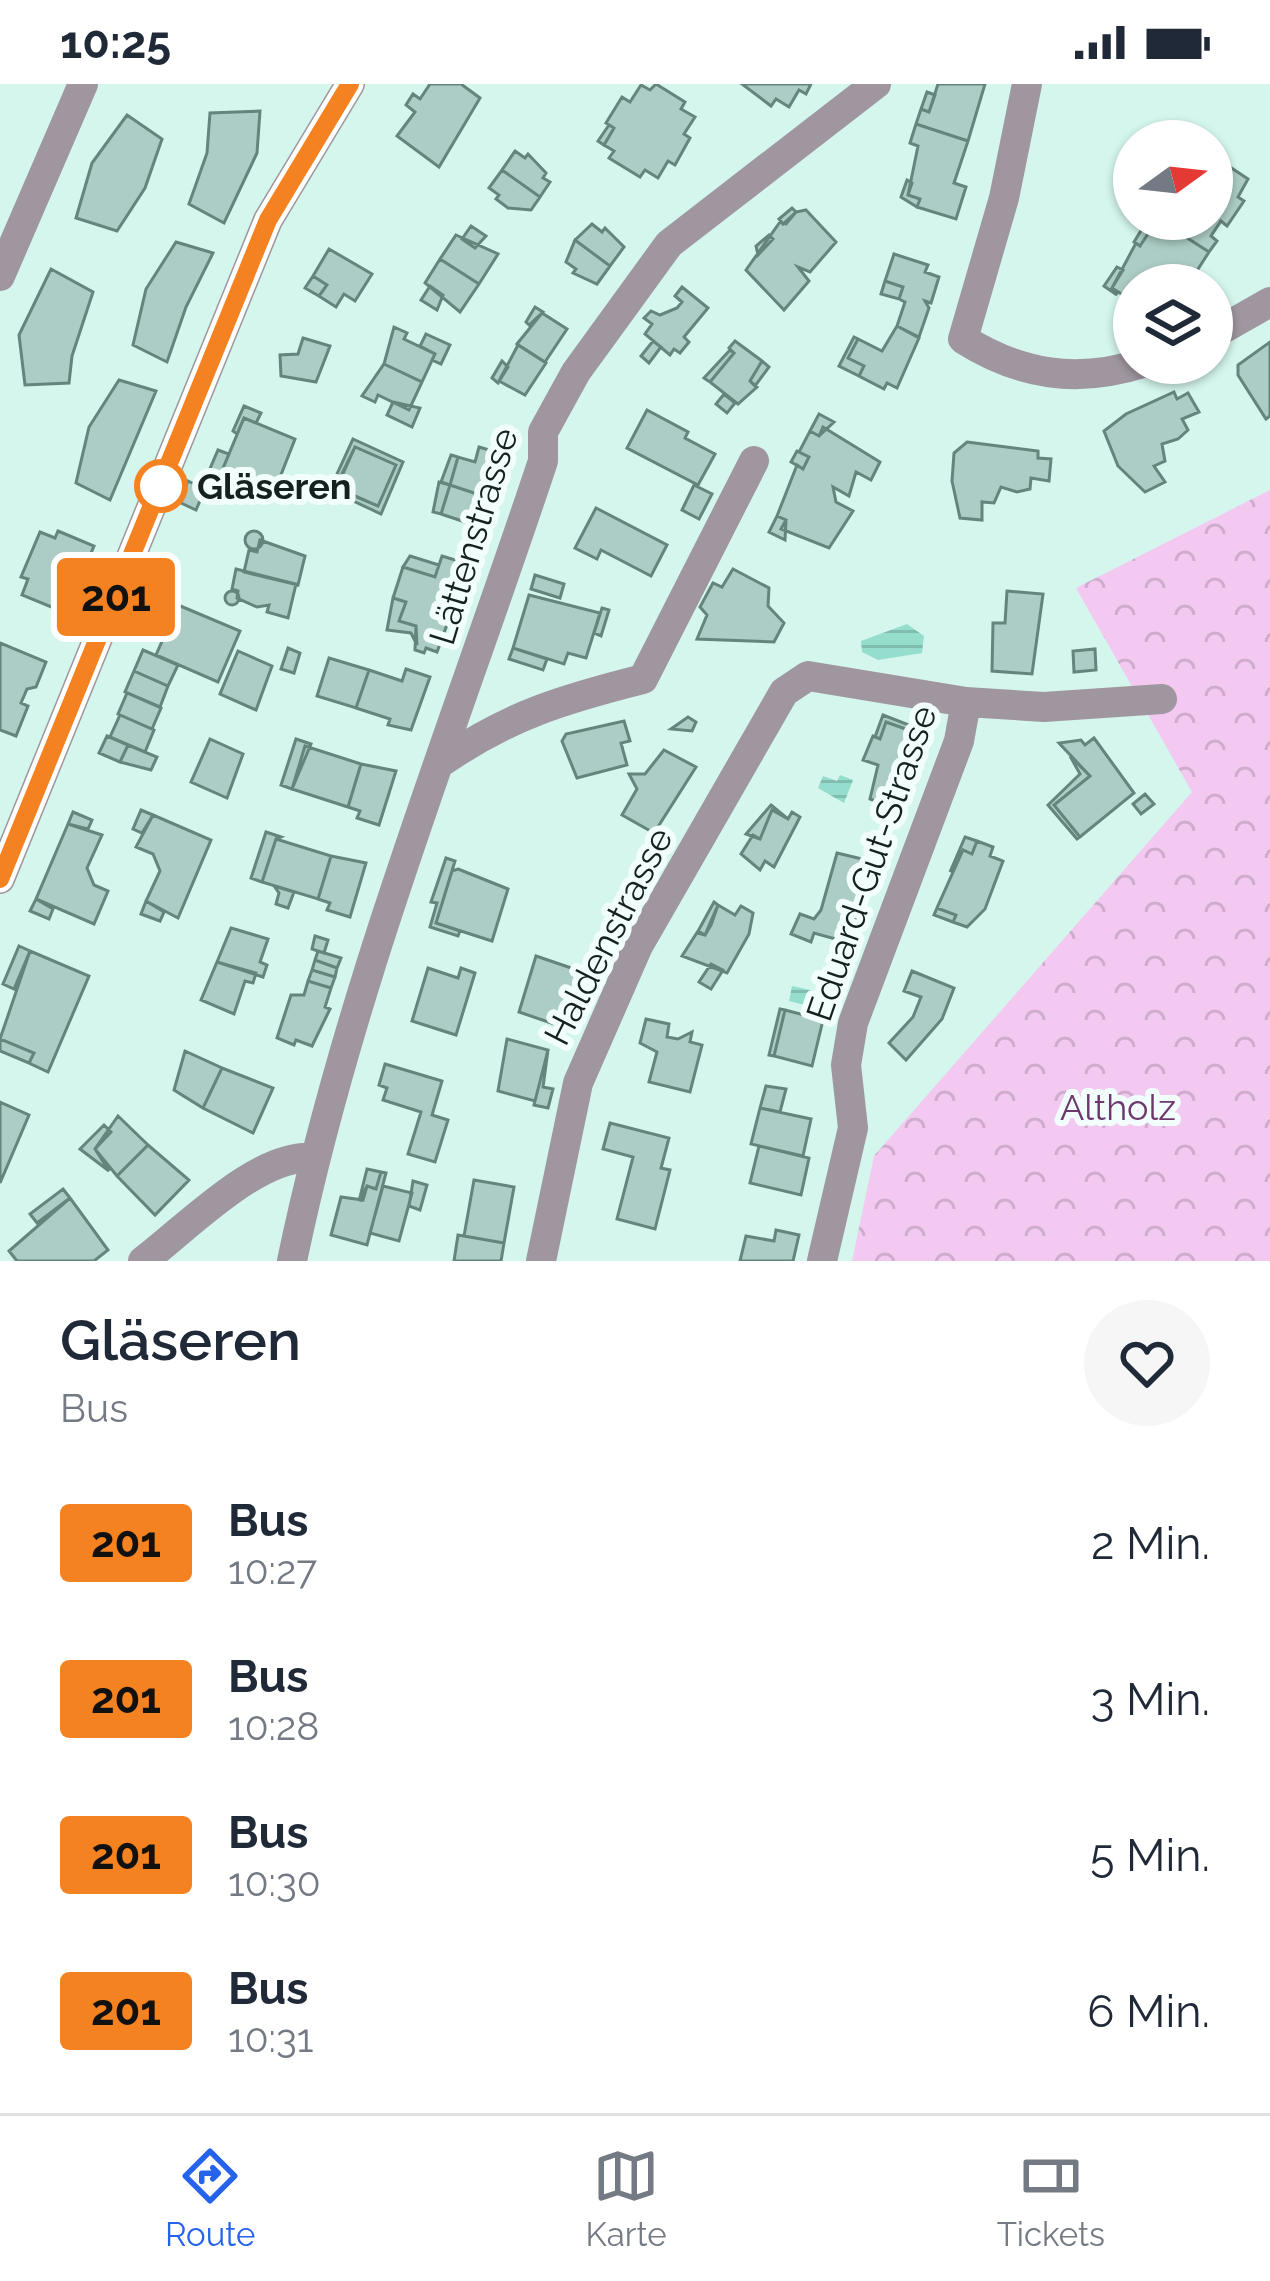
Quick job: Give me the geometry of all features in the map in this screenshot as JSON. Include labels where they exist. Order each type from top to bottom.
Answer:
[{"type":"street","points":[[0,276],[83,84]]},
{"type":"street","points":[[0,879],[268,220],[350,84]]},
{"type":"street","name":"Lättenstrasse","points":[[292,1261],[314,1158],[370,964],[544,461],[543,432],[585,357],[635,285],[687,231],[875,84]]},
{"type":"street","points":[[1027,84],[1004,198],[963,339],[1001,364],[1075,375],[1113,368]]},
{"type":"street","points":[[1233,323],[1270,302]]},
{"type":"street","points":[[442,761],[492,728],[542,704],[643,679],[754,461]]},
{"type":"street","name":"Haldenstrasse","points":[[541,1261],[578,1083],[638,946],[784,692],[808,676],[966,702]]},
{"type":"street","points":[[966,702],[1044,707],[1162,699]]},
{"type":"street","name":"Eduard-Gut-Strasse","points":[[822,1261],[853,1128],[846,1065],[853,1023],[959,740],[966,702]]},
{"type":"street","points":[[143,1261],[267,1165],[296,1156],[314,1158]]},
{"type":"green space","name":"Altholz","points":[[1270,490],[1270,1261],[852,1261],[874,1156],[1192,792],[1076,588]]},
{"type":"shaded area","points":[[907,624],[924,636],[922,653],[878,660],[862,652],[861,641]]},
{"type":"shaded area","points":[[840,775],[853,780],[844,803],[818,788],[823,776],[837,781]]},
{"type":"shaded area","points":[[792,986],[824,993],[827,1003],[820,1009],[789,1001]]},
{"type":"building","points":[[430,84],[461,84],[480,98],[439,167],[397,136],[415,112],[406,105],[413,94],[420,99]]},
{"type":"building","points":[[656,84],[685,102],[681,109],[695,117],[684,134],[690,138],[675,165],[668,161],[658,178],[645,170],[640,177],[609,158],[614,151],[604,145],[614,128],[606,123],[622,97],[630,102],[641,85],[650,90]]},
{"type":"building","points":[[742,84],[811,84],[806,94],[799,90],[789,107],[776,99],[771,106]]},
{"type":"building","points":[[938,84],[985,84],[968,141],[916,124],[921,109],[929,112]]},
{"type":"building","points":[[927,92],[935,95],[929,112],[921,109]]},
{"type":"building","points":[[260,111],[257,153],[224,223],[189,204],[207,153],[210,113]]},
{"type":"building","points":[[127,115],[162,139],[145,188],[117,231],[76,218],[92,163]]},
{"type":"building","points":[[916,124],[968,141],[954,183],[966,187],[956,219],[917,207],[920,199],[908,195],[918,146],[910,143]]},
{"type":"building","points":[[609,125],[614,128],[604,145],[598,141]]},
{"type":"building","points":[[515,151],[525,158],[528,154],[546,173],[543,178],[550,182],[540,197],[502,170]]},
{"type":"building","points":[[1233,169],[1248,179],[1238,197],[1244,201],[1233,217]]},
{"type":"building","points":[[502,170],[540,197],[531,210],[508,208],[496,199],[499,195],[489,188]]},
{"type":"building","points":[[907,180],[912,183],[908,195],[920,199],[917,207],[901,197]]},
{"type":"building","points":[[792,208],[796,212],[783,224],[779,219]]},
{"type":"building","points":[[806,210],[836,242],[810,272],[798,267],[809,281],[784,310],[746,270],[780,222],[786,224],[796,212]]},
{"type":"building","points":[[592,224],[602,232],[605,228],[624,247],[610,266],[575,240]]},
{"type":"building","points":[[471,226],[486,236],[475,248],[462,239]]},
{"type":"building","points":[[456,235],[498,254],[479,284],[440,259]]},
{"type":"building","points":[[769,235],[773,239],[758,255],[756,246]]},
{"type":"building","points":[[575,240],[610,266],[597,284],[573,273],[576,269],[566,262]]},
{"type":"building","points":[[1144,240],[1190,240],[1209,252],[1201,264],[1125,264],[1136,243],[1140,246]]},
{"type":"building","points":[[1190,240],[1216,240],[1209,252]]},
{"type":"building","points":[[176,242],[213,253],[186,307],[167,362],[133,345],[146,289]]},
{"type":"building","points":[[329,249],[372,274],[355,301],[344,294],[336,307],[319,296],[327,285],[313,276]]},
{"type":"building","points":[[894,254],[928,265],[925,272],[939,277],[931,303],[925,301],[929,308],[919,337],[897,326],[905,302],[899,299],[903,287],[885,281]]},
{"type":"building","points":[[440,259],[479,284],[460,312],[425,283]]},
{"type":"building","points":[[51,269],[93,292],[72,356],[69,383],[25,385],[19,335]]},
{"type":"building","points":[[313,276],[327,285],[319,296],[305,288]]},
{"type":"building","points":[[885,281],[903,287],[899,299],[881,294]]},
{"type":"building","points":[[430,286],[443,295],[437,310],[421,300]]},
{"type":"building","points":[[682,287],[708,308],[684,337],[689,342],[680,353],[674,349],[670,355],[645,334],[652,324],[644,318],[651,311],[660,315],[677,308],[682,302],[675,296]]},
{"type":"building","points":[[535,307],[543,312],[529,325],[526,322]]},
{"type":"building","points":[[542,313],[567,329],[545,362],[517,344]]},
{"type":"building","points":[[897,326],[919,338],[897,388],[887,383],[884,389],[859,376],[864,366],[848,358],[858,339],[882,351]]},
{"type":"building","points":[[394,327],[407,333],[404,339],[435,354],[422,382],[384,364]]},
{"type":"building","points":[[426,334],[450,345],[441,364],[432,360],[435,354],[420,346]]},
{"type":"building","points":[[854,337],[858,339],[848,358],[864,366],[859,376],[839,366]]},
{"type":"building","points":[[303,338],[330,346],[316,382],[281,376],[280,355],[298,354]]},
{"type":"building","points":[[653,341],[661,347],[649,363],[641,356]]},
{"type":"building","points":[[735,341],[762,361],[750,381],[757,387],[738,404],[710,382],[734,353],[729,348]]},
{"type":"building","points":[[1270,342],[1270,416],[1266,419],[1238,375],[1238,365]]},
{"type":"building","points":[[518,345],[546,363],[525,395],[499,381]]},
{"type":"building","points":[[730,350],[734,353],[710,382],[704,378]]},
{"type":"building","points":[[502,361],[508,367],[498,383],[492,378]]},
{"type":"building","points":[[762,361],[769,367],[755,386],[750,381]]},
{"type":"building","points":[[384,364],[422,382],[409,410],[378,395],[375,402],[362,396]]},
{"type":"building","points":[[119,380],[156,391],[110,500],[76,483],[89,427]]},
{"type":"building","points":[[1174,392],[1177,399],[1188,393],[1199,412],[1182,419],[1188,430],[1178,439],[1162,444],[1165,461],[1154,466],[1165,482],[1145,492],[1118,466],[1104,431],[1126,414]]},
{"type":"building","points":[[724,394],[735,403],[727,413],[716,404]]},
{"type":"building","points":[[393,402],[420,408],[412,427],[387,415]]},
{"type":"building","points":[[244,406],[261,413],[256,423],[244,418],[237,434],[233,431]]},
{"type":"building","points":[[647,410],[688,432],[685,438],[715,454],[698,485],[627,448]]},
{"type":"building","points":[[819,414],[834,422],[819,436],[810,431]]},
{"type":"building","points":[[244,418],[295,439],[273,495],[221,473]]},
{"type":"building","points":[[823,427],[880,462],[871,480],[856,472],[849,496],[833,487],[836,502],[853,511],[829,548],[781,529],[786,520],[777,516],[797,465],[803,469],[809,457],[799,452],[810,431],[819,436]]},
{"type":"building","points":[[353,439],[403,462],[381,514],[349,499],[351,494],[378,506],[396,465],[355,447],[337,487],[332,485]]},
{"type":"building","points":[[967,442],[1038,451],[1038,458],[1051,459],[1049,481],[1031,478],[1030,489],[1017,492],[1001,487],[994,503],[982,502],[982,520],[960,518],[952,481],[954,453]]},
{"type":"building","points":[[355,447],[396,465],[378,506],[335,488]]},
{"type":"building","points":[[479,447],[503,454],[489,498],[450,485],[458,457],[475,462]]},
{"type":"building","points":[[218,450],[229,454],[221,473],[235,482],[209,471]]},
{"type":"building","points":[[797,451],[809,457],[803,469],[791,462]]},
{"type":"building","points":[[451,455],[458,457],[450,485],[441,482]]},
{"type":"building","points":[[188,481],[205,489],[196,510],[179,502]]},
{"type":"building","points":[[439,482],[450,485],[441,514],[433,512]]},
{"type":"building","points":[[493,482],[501,484],[496,501],[488,499]]},
{"type":"building","points":[[450,485],[489,498],[480,527],[441,514]]},
{"type":"building","points":[[694,485],[712,494],[699,519],[682,510]]},
{"type":"building","points":[[596,508],[667,545],[651,576],[601,550],[597,559],[575,548]]},
{"type":"building","points":[[777,516],[786,520],[785,540],[769,532]]},
{"type":"building","points":[[58,531],[94,546],[84,570],[76,566],[70,581],[75,591],[66,613],[22,595],[28,579],[21,577],[40,532],[55,538]]},
{"type":"building","points":[[254,531],[263,540],[254,549],[245,540]]},
{"type":"building","points":[[260,540],[305,556],[298,585],[244,572],[249,550],[257,552]]},
{"type":"building","points":[[410,556],[439,565],[435,577],[403,567]]},
{"type":"building","points":[[442,556],[465,563],[437,652],[426,648],[424,653],[415,650],[416,626],[399,621],[406,602],[393,598],[403,567],[435,577]]},
{"type":"building","points":[[236,569],[296,584],[288,618],[267,612],[269,605],[257,607],[237,598],[238,591],[232,589]]},
{"type":"building","points":[[733,569],[769,588],[768,606],[784,623],[774,642],[697,639],[707,615],[700,607],[713,583],[722,587]]},
{"type":"building","points":[[535,575],[564,584],[560,598],[531,589]]},
{"type":"building","points":[[232,591],[239,598],[232,605],[225,598]]},
{"type":"building","points":[[1007,591],[1043,594],[1032,674],[992,671],[993,623],[1005,623]]},
{"type":"building","points":[[529,595],[600,613],[586,658],[568,653],[564,664],[513,648]]},
{"type":"building","points":[[393,598],[406,602],[399,621],[416,626],[417,645],[411,633],[387,630]]},
{"type":"building","points":[[178,605],[240,631],[218,682],[156,655]]},
{"type":"building","points":[[602,608],[609,610],[601,636],[594,633]]},
{"type":"building","points":[[0,643],[46,662],[36,687],[27,689],[21,703],[28,706],[16,736],[0,730]]},
{"type":"building","points":[[288,648],[300,653],[294,673],[281,669]]},
{"type":"building","points":[[513,648],[547,659],[543,670],[509,659]]},
{"type":"building","points":[[1095,649],[1096,670],[1074,672],[1073,651]]},
{"type":"building","points":[[143,650],[178,665],[168,686],[134,671]]},
{"type":"building","points":[[238,651],[272,666],[256,710],[220,694]]},
{"type":"building","points":[[329,658],[369,670],[356,708],[317,696]]},
{"type":"building","points":[[406,669],[430,677],[411,730],[388,725],[390,719],[356,708],[369,670],[402,681]]},
{"type":"building","points":[[134,671],[168,686],[160,707],[125,692]]},
{"type":"building","points":[[127,693],[161,708],[152,729],[118,714]]},
{"type":"building","points":[[120,715],[154,730],[145,752],[110,737]]},
{"type":"building","points":[[883,715],[927,732],[921,748],[917,733],[886,722],[880,739],[875,737]]},
{"type":"building","points":[[688,717],[696,722],[692,731],[671,729]]},
{"type":"building","points":[[624,721],[630,741],[621,743],[627,765],[577,778],[562,741],[566,734]]},
{"type":"building","points":[[886,722],[917,733],[917,746],[924,749],[900,810],[870,799],[878,765],[863,760],[873,736],[880,739]]},
{"type":"building","points":[[107,736],[128,745],[120,762],[99,753]]},
{"type":"building","points":[[1094,738],[1134,793],[1080,837],[1054,805],[1090,776],[1059,743],[1081,740],[1085,745]]},
{"type":"building","points":[[210,739],[243,754],[227,798],[191,782]]},
{"type":"building","points":[[296,739],[311,744],[292,789],[281,785]]},
{"type":"building","points":[[128,745],[157,757],[151,770],[120,762]]},
{"type":"building","points":[[305,746],[361,764],[348,807],[292,789]]},
{"type":"building","points":[[664,750],[696,767],[654,833],[622,815],[637,789],[629,774],[645,774]]},
{"type":"building","points":[[1070,756],[1090,776],[1054,805],[1080,837],[1077,839],[1048,805],[1080,774]]},
{"type":"building","points":[[361,764],[396,771],[379,825],[357,818],[360,811],[348,807]]},
{"type":"building","points":[[1145,794],[1154,804],[1141,814],[1133,804]]},
{"type":"building","points":[[771,805],[788,819],[772,810],[760,839],[746,834]]},
{"type":"building","points":[[141,810],[153,815],[142,833],[133,829]]},
{"type":"building","points":[[772,810],[788,819],[792,812],[800,817],[774,867],[765,861],[760,870],[741,854],[753,835],[760,839]]},
{"type":"building","points":[[73,812],[92,820],[88,829],[68,824]]},
{"type":"building","points":[[153,815],[211,840],[178,918],[146,901],[160,871],[153,854],[136,847]]},
{"type":"building","points":[[68,824],[102,835],[87,868],[94,885],[108,891],[94,924],[36,899]]},
{"type":"building","points":[[266,832],[281,837],[276,839],[262,882],[251,878]]},
{"type":"building","points":[[965,837],[977,841],[972,854],[963,850],[950,872]]},
{"type":"building","points":[[276,839],[331,856],[318,899],[262,882]]},
{"type":"building","points":[[977,841],[993,847],[990,856],[1003,861],[985,909],[967,927],[953,922],[956,915],[937,908],[963,850],[972,854]]},
{"type":"building","points":[[837,853],[879,863],[846,942],[814,933],[811,942],[791,934],[800,914],[814,919],[821,910]]},
{"type":"building","points":[[331,856],[366,863],[350,917],[327,910],[330,903],[318,899]]},
{"type":"building","points":[[446,858],[455,861],[436,923],[460,931],[458,936],[430,927],[437,903],[431,902]]},
{"type":"building","points":[[458,869],[508,889],[492,941],[436,923],[452,871]]},
{"type":"building","points":[[274,886],[294,892],[288,908],[276,904],[279,893]]},
{"type":"building","points":[[36,899],[53,909],[49,919],[30,911]]},
{"type":"building","points":[[146,901],[164,912],[160,921],[141,914]]},
{"type":"building","points":[[714,902],[718,905],[711,925],[705,935],[697,933]]},
{"type":"building","points":[[718,905],[735,915],[741,906],[753,913],[749,934],[727,973],[682,956],[698,931],[705,935]]},
{"type":"building","points":[[937,908],[956,915],[953,922],[934,915]]},
{"type":"building","points":[[231,928],[268,939],[260,962],[267,965],[263,977],[217,962]]},
{"type":"building","points":[[315,936],[328,940],[324,953],[312,949]]},
{"type":"building","points":[[19,946],[30,951],[14,989],[3,984]]},
{"type":"building","points":[[30,951],[89,976],[48,1072],[29,1063],[34,1053],[0,1039]]},
{"type":"building","points":[[318,951],[341,958],[337,968],[315,960]]},
{"type":"building","points":[[536,956],[580,971],[560,1026],[519,1012]]},
{"type":"building","points":[[315,960],[337,968],[335,977],[312,970]]},
{"type":"building","points":[[217,962],[256,973],[253,983],[245,981],[234,1014],[201,1000]]},
{"type":"building","points":[[711,964],[723,970],[711,989],[699,982]]},
{"type":"building","points":[[428,968],[458,978],[461,968],[475,973],[456,1035],[412,1021]]},
{"type":"building","points":[[312,970],[335,977],[331,988],[308,981]]},
{"type":"building","points":[[912,971],[954,988],[942,1019],[906,1060],[889,1043],[913,1017],[921,997],[904,991]]},
{"type":"building","points":[[308,981],[331,988],[325,1007],[330,1009],[312,1046],[296,1040],[294,1045],[277,1038],[291,995],[304,995]]},
{"type":"building","points":[[780,1009],[785,1010],[774,1056],[769,1055]]},
{"type":"building","points":[[785,1010],[823,1020],[812,1066],[774,1056]]},
{"type":"building","points":[[646,1019],[669,1024],[667,1037],[678,1039],[692,1032],[690,1042],[702,1045],[690,1092],[649,1082],[657,1052],[640,1043]]},
{"type":"building","points":[[0,1039],[34,1053],[29,1063],[0,1051]]},
{"type":"building","points":[[507,1039],[548,1050],[535,1101],[498,1091]]},
{"type":"building","points":[[548,1050],[543,1087],[553,1089],[548,1108],[534,1105]]},
{"type":"building","points":[[185,1051],[222,1068],[203,1108],[174,1090]]},
{"type":"building","points":[[385,1064],[442,1081],[432,1115],[448,1120],[435,1162],[408,1154],[421,1112],[383,1100],[387,1088],[379,1085]]},
{"type":"building","points":[[222,1068],[273,1088],[253,1133],[203,1108]]},
{"type":"building","points":[[766,1086],[786,1089],[780,1112],[760,1108]]},
{"type":"building","points":[[0,1102],[29,1115],[0,1183]]},
{"type":"building","points":[[760,1108],[811,1119],[803,1156],[751,1144]]},
{"type":"building","points":[[118,1116],[148,1145],[117,1176],[95,1149]]},
{"type":"building","points":[[610,1123],[669,1138],[661,1168],[670,1170],[655,1229],[617,1219],[633,1157],[603,1149]]},
{"type":"building","points":[[104,1125],[111,1132],[95,1149],[109,1171],[80,1149]]},
{"type":"building","points":[[148,1145],[189,1180],[155,1215],[117,1176]]},
{"type":"building","points":[[759,1146],[809,1158],[801,1195],[750,1183]]},
{"type":"building","points":[[367,1169],[381,1172],[376,1189],[367,1186],[359,1201]]},
{"type":"building","points":[[381,1172],[386,1173],[367,1245],[331,1235],[341,1197],[363,1200],[367,1186],[376,1189]]},
{"type":"building","points":[[474,1180],[514,1187],[504,1243],[464,1236]]},
{"type":"building","points":[[413,1181],[427,1185],[420,1210],[409,1206]]},
{"type":"building","points":[[383,1186],[412,1193],[399,1241],[370,1233]]},
{"type":"building","points":[[63,1189],[70,1198],[37,1223],[30,1214]]},
{"type":"building","points":[[70,1198],[108,1250],[94,1261],[17,1261],[9,1251]]},
{"type":"building","points":[[776,1230],[799,1235],[793,1261],[740,1261],[746,1236],[774,1241]]},
{"type":"building","points":[[458,1235],[504,1243],[501,1261],[454,1261]]},
{"type":"bus line","name":"201","points":[[0,879],[268,220],[350,84]]},
{"type":"place","name":"Gläseren","points":[[161,486]]}]
